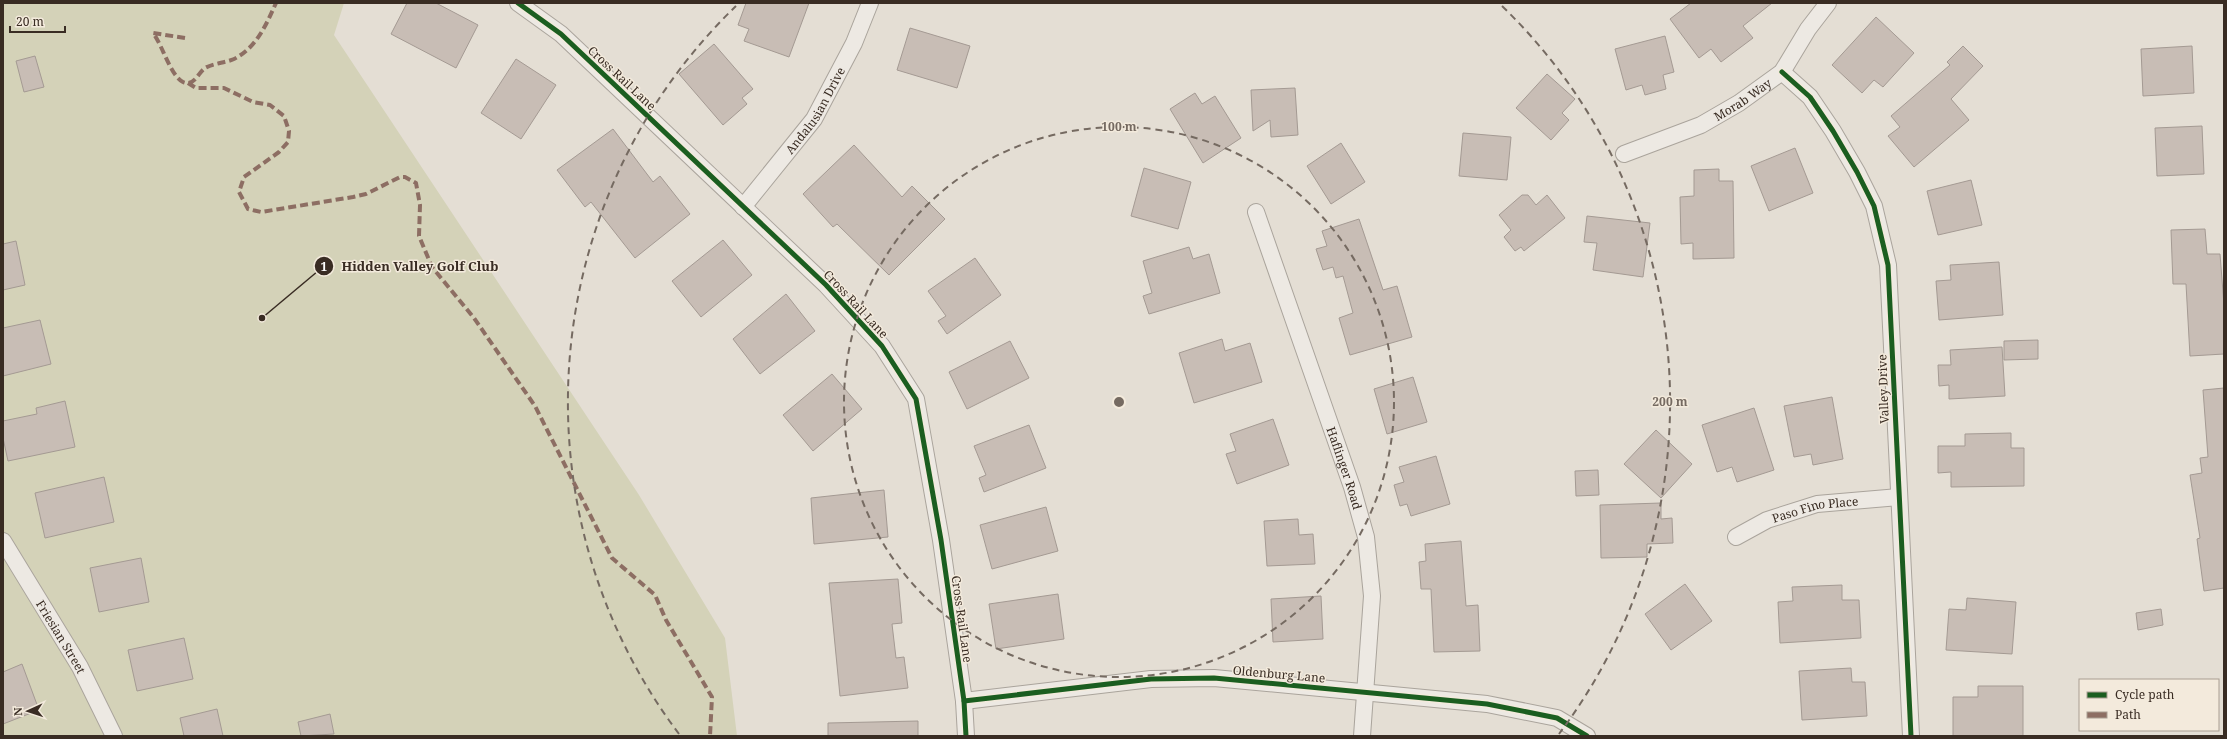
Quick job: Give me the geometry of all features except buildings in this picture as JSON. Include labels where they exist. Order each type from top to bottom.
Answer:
[{"type":"street","name":"Cross Rail Lane","points":[[518,3],[561,34],[826,285],[882,346],[916,399],[941,540],[964,701],[966,736]]},
{"type":"street","name":"Andalusian Drive","points":[[743,207],[814,119],[854,43],[870,3]]},
{"type":"street","name":"Morab Way","points":[[1624,154],[1701,125],[1739,103],[1782,72],[1808,29],[1828,3]]},
{"type":"street","name":"Valley Drive","points":[[1782,72],[1810,97],[1833,131],[1874,206],[1888,265],[1911,736]]},
{"type":"street","name":"Haflinger Road","points":[[1256,212],[1352,487],[1366,537],[1372,596],[1362,736]]},
{"type":"street","name":"Paso Fino Place","points":[[1736,537],[1767,520],[1817,504],[1899,497]]},
{"type":"street","name":"Friesian Street","points":[[3,541],[80,667],[114,736]]},
{"type":"street","name":"Oldenburg Lane","points":[[964,701],[1151,679],[1214,678],[1487,704],[1557,718],[1587,736]]},
{"type":"shaded area","points":[[3,3],[344,3],[334,35],[639,495],[725,638],[737,736],[3,736]]},
{"type":"marked path","points":[[185,38],[153,33],[174,73],[183,82],[190,83],[196,79],[205,68],[234,59],[249,48],[260,35],[276,3]]},
{"type":"marked path","points":[[188,83],[196,88],[224,88],[253,102],[270,105],[284,116],[289,131],[288,142],[279,152],[244,177],[239,192],[248,209],[261,212],[353,197],[366,194],[400,177],[405,177],[416,183],[420,205],[419,236],[432,267],[474,318],[535,406],[612,558],[655,595],[666,620],[712,697],[710,736]]},
{"type":"cycle path","points":[[518,3],[561,34],[826,285],[882,346],[916,399],[941,540],[964,701],[966,736]]},
{"type":"cycle path","points":[[1782,72],[1810,97],[1833,131],[1857,172],[1874,206],[1888,265],[1911,736]]},
{"type":"cycle path","points":[[964,701],[1151,679],[1214,678],[1487,704],[1557,718],[1587,736]]},
{"type":"place","name":"Hidden Valley Golf Club","points":[[262,318]]}]
